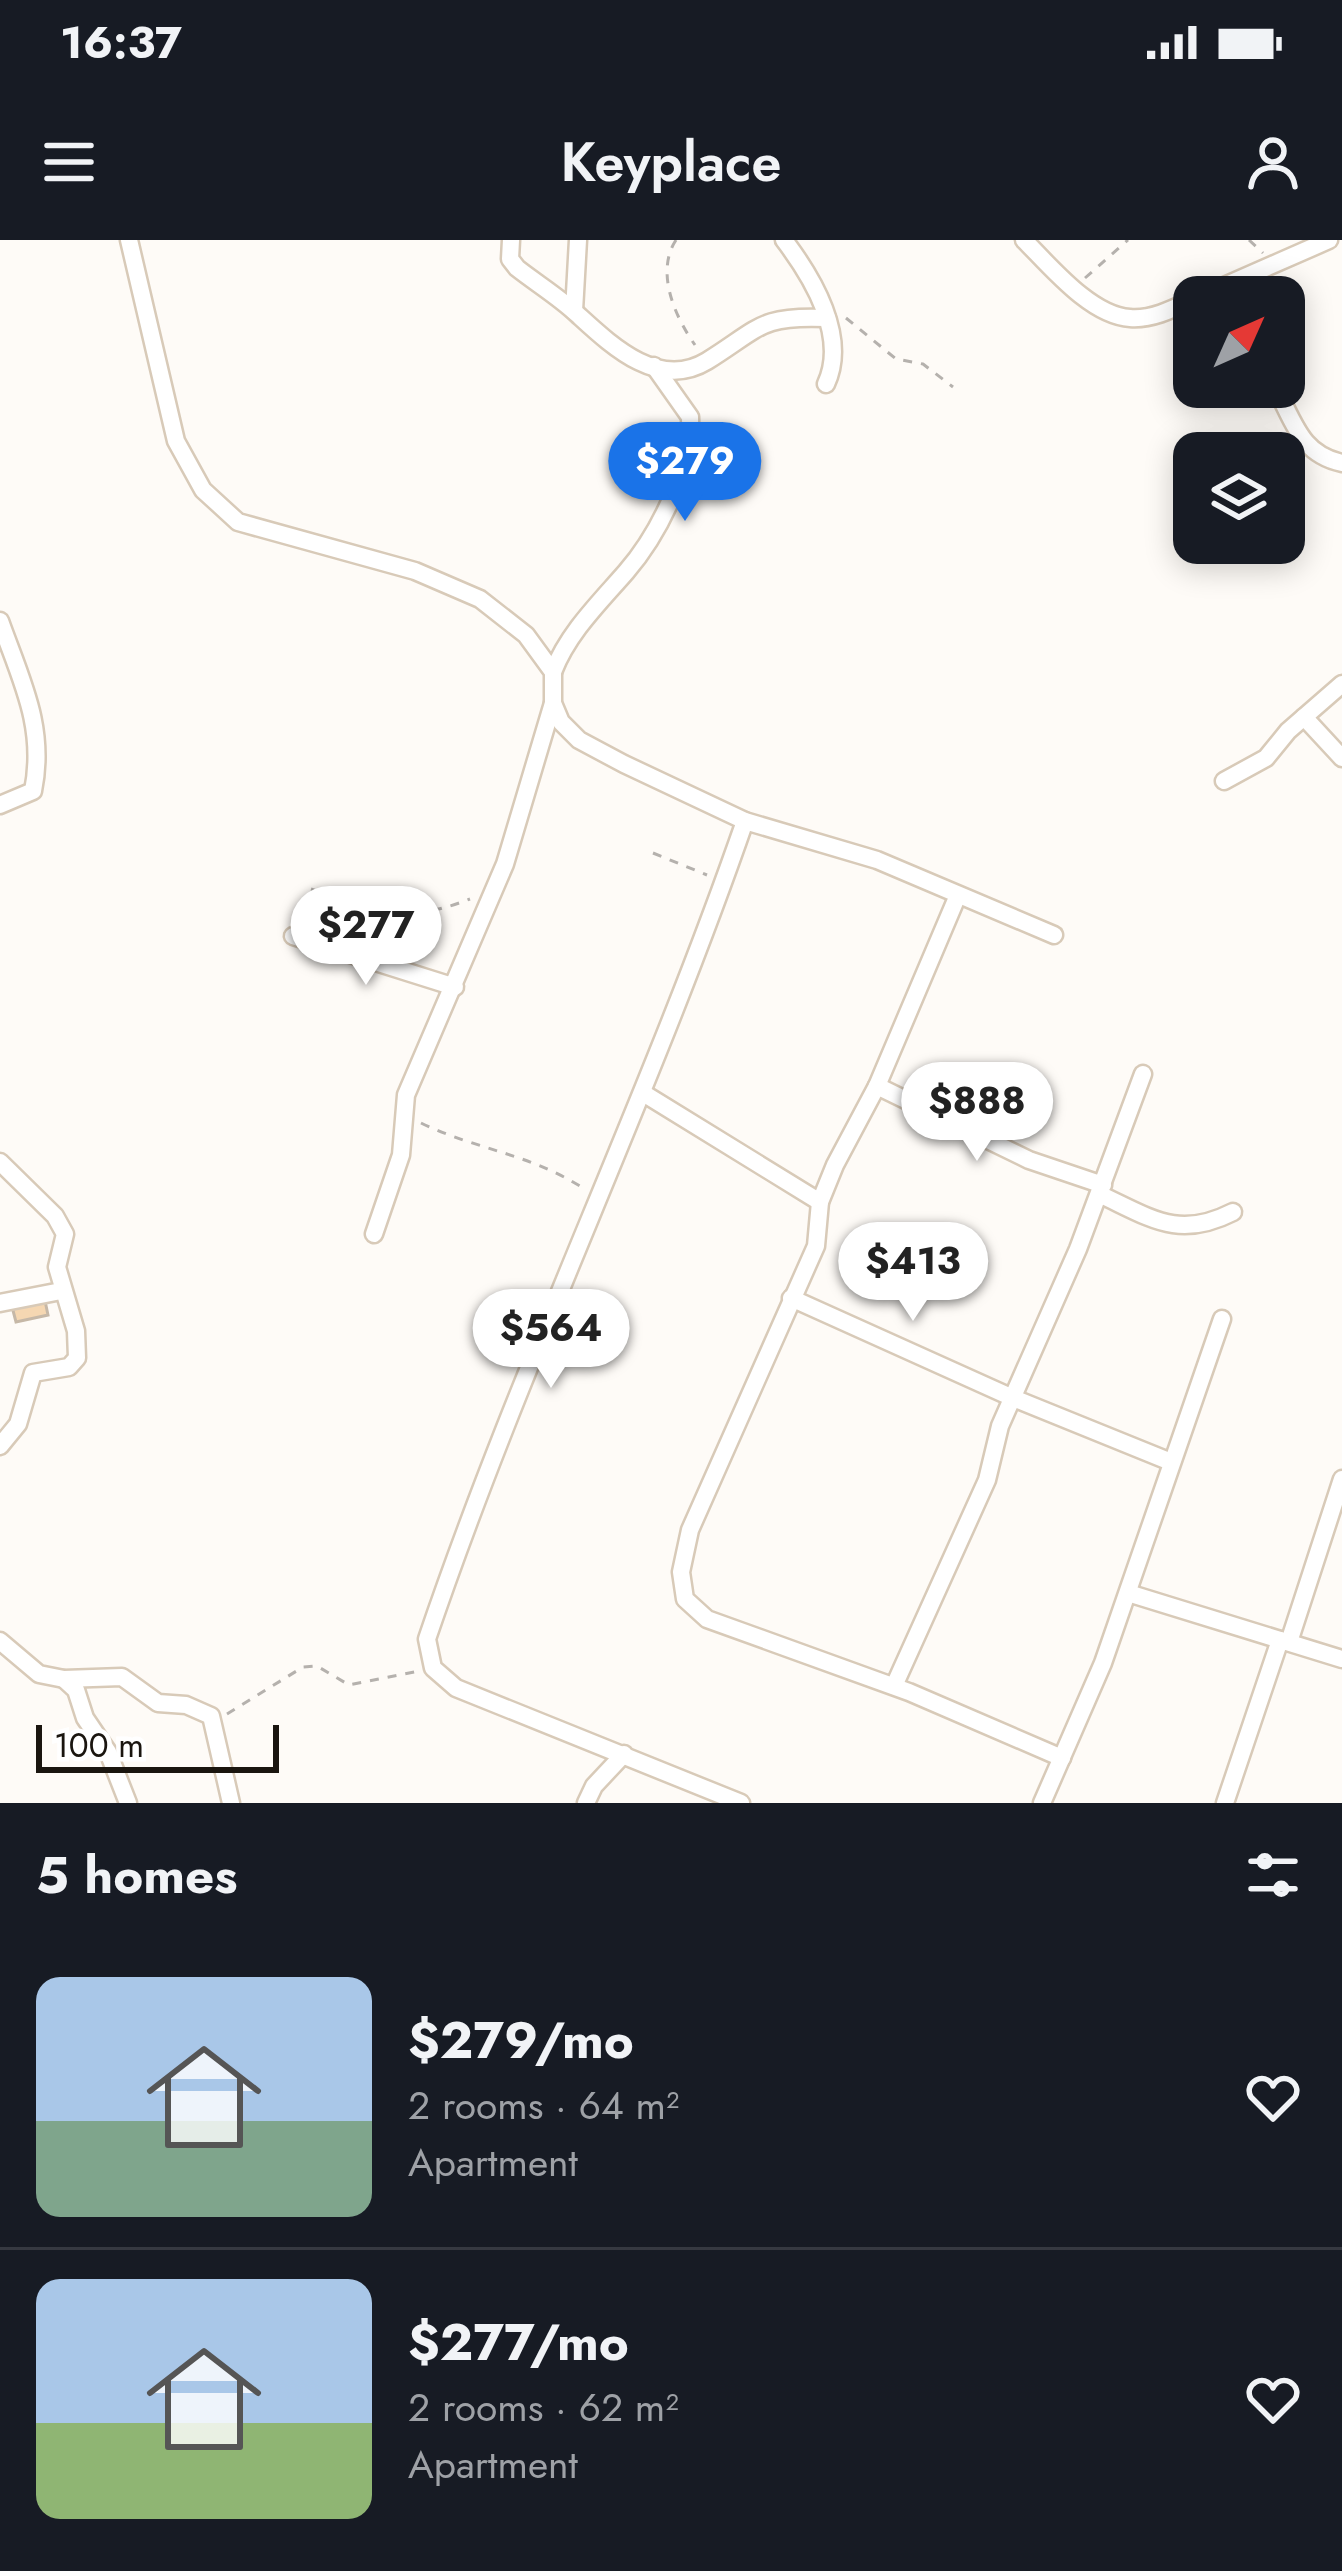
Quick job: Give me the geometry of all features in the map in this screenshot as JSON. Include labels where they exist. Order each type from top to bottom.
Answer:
[{"type":"street","points":[[129,240],[176,441],[202,490],[249,526],[372,557],[480,599],[526,635],[553,672]]},
{"type":"street","points":[[511,240],[510,259],[517,268],[622,355],[669,370],[707,361],[773,319],[827,318]]},
{"type":"street","points":[[574,311],[578,240]]},
{"type":"street","points":[[784,240],[827,318],[835,356],[826,384]]},
{"type":"street","points":[[1024,240],[1112,314],[1131,319],[1173,308]]},
{"type":"street","points":[[1255,276],[1329,240]]},
{"type":"street","points":[[374,1234],[400,1155],[406,1095],[496,884],[553,704],[553,672],[567,642],[629,568],[684,473],[690,417],[654,366]]},
{"type":"street","points":[[1286,408],[1308,450],[1342,463]]},
{"type":"street","points":[[0,621],[31,700],[38,747],[33,791],[0,805]]},
{"type":"street","points":[[1224,781],[1266,758],[1342,684]]},
{"type":"street","points":[[553,704],[561,722],[579,740],[745,821],[828,842],[1054,935]]},
{"type":"street","points":[[1304,717],[1342,758]]},
{"type":"street","points":[[741,1803],[456,1688],[433,1668],[427,1639],[745,821]]},
{"type":"street","points":[[958,896],[877,1086],[859,1114],[820,1202],[816,1246],[690,1530],[682,1572],[685,1599],[707,1619],[894,1686],[1062,1758]]},
{"type":"street","points":[[293,936],[455,987]]},
{"type":"street","points":[[894,1686],[987,1480],[1000,1426],[1101,1189],[1143,1074]]},
{"type":"street","points":[[877,1086],[1178,1227],[1203,1228],[1233,1212]]},
{"type":"street","points":[[643,1093],[820,1202]]},
{"type":"street","points":[[0,1162],[62,1225],[65,1234],[57,1267],[76,1331],[77,1358],[69,1367],[33,1372],[18,1424],[0,1446]]},
{"type":"street","points":[[0,1303],[61,1291]]},
{"type":"street","points":[[791,1298],[1013,1399],[1172,1462]]},
{"type":"street","points":[[1042,1803],[1128,1593],[1222,1319]]},
{"type":"street","points":[[0,1401],[23,1403]]},
{"type":"street","points":[[1225,1803],[1342,1479]]},
{"type":"street","points":[[1128,1593],[1342,1659]]},
{"type":"street","points":[[0,1641],[29,1670],[64,1679],[122,1677],[158,1702],[201,1709],[215,1722],[231,1803]]},
{"type":"street","points":[[64,1679],[76,1690],[85,1718],[104,1743],[128,1803]]},
{"type":"street","points":[[586,1803],[594,1786],[624,1754]]},
{"type":"path","points":[[676,240],[670,250],[671,299],[684,329],[707,361]]},
{"type":"path","points":[[1076,288],[1128,240]]},
{"type":"path","points":[[827,318],[853,320],[896,359],[923,364],[953,386]]},
{"type":"path","points":[[653,853],[724,882]]},
{"type":"path","points":[[311,889],[378,914],[426,914],[496,884]]},
{"type":"path","points":[[402,1115],[481,1147],[528,1157],[596,1196]]},
{"type":"path","points":[[215,1722],[303,1667],[317,1666],[349,1685],[433,1668]]},
{"type":"building","points":[[44,1296],[48,1315],[16,1322],[11,1303]]}]
